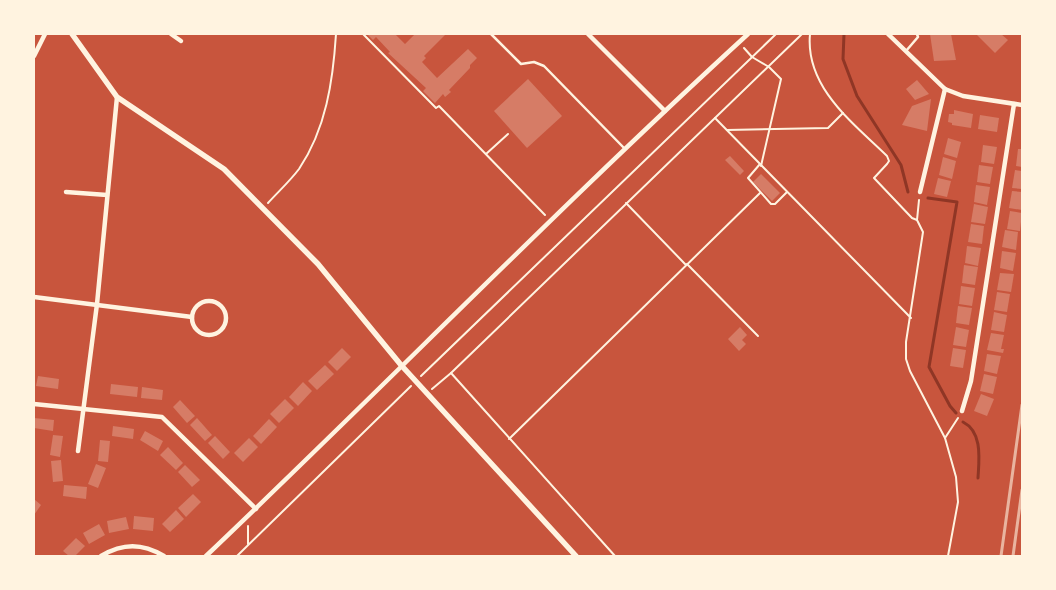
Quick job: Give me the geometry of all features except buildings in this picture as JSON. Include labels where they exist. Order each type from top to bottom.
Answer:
[{"type":"street","points":[[34,56],[45,34]]},
{"type":"street","points":[[72,34],[117,96],[224,169],[318,264],[401,365],[576,556]]},
{"type":"street","points":[[171,34],[181,41]]},
{"type":"street","points":[[588,34],[665,111]]},
{"type":"street","points":[[206,556],[551,220],[746,34]]},
{"type":"street","points":[[888,34],[945,89],[962,96],[1022,105]]},
{"type":"street","points":[[920,192],[945,89]]},
{"type":"street","points":[[78,451],[97,304],[117,96]]},
{"type":"street","points":[[962,411],[971,381],[1014,104]]},
{"type":"street","points":[[66,192],[107,195]]},
{"type":"street","points":[[34,297],[192,317]]},
{"type":"street","points":[[206,300],[218,303],[225,312],[226,317],[222,328],[214,334],[208,335],[194,327],[192,317],[196,306],[206,300]]},
{"type":"street","points":[[34,404],[162,417],[256,509]]},
{"type":"street","points":[[101,556],[109,551],[126,546],[142,546],[164,556]]},
{"type":"lane","points":[[490,34],[521,64],[534,62],[544,66],[625,149]]},
{"type":"lane","points":[[906,51],[918,37],[916,34]]},
{"type":"path","points":[[262,208],[299,168],[315,138],[329,93],[335,57],[336,34]]},
{"type":"path","points":[[363,34],[436,108],[439,106],[551,220]]},
{"type":"path","points":[[239,556],[416,381],[776,34]]},
{"type":"path","points":[[427,394],[802,34]]},
{"type":"path","points":[[810,34],[811,59],[816,73],[832,100],[889,160],[874,178],[912,218],[917,220],[922,228],[924,237],[906,342],[906,358],[918,389],[945,438],[956,477],[958,502],[948,556]]},
{"type":"path","points":[[738,43],[752,57],[769,67],[781,79],[760,165],[748,178],[771,204],[774,204],[787,192]]},
{"type":"path","points":[[727,130],[828,128],[843,113]]},
{"type":"path","points":[[715,118],[910,318]]},
{"type":"path","points":[[486,154],[508,134]]},
{"type":"path","points":[[917,220],[920,192]]},
{"type":"path","points":[[509,438],[760,193]]},
{"type":"path","points":[[626,203],[758,336]]},
{"type":"path","points":[[450,373],[615,556]]},
{"type":"path","points":[[945,438],[962,411]]},
{"type":"path","points":[[248,516],[248,546]]},
{"type":"waterway","points":[[844,34],[843,59],[857,96],[901,165],[908,192]]},
{"type":"waterway","points":[[928,198],[957,202],[929,367],[950,406],[956,413]]},
{"type":"waterway","points":[[963,422],[974,432],[977,439],[979,455],[978,478]]},
{"type":"railway","points":[[1001,556],[1022,405]]},
{"type":"railway","points":[[1013,556],[1022,490]]}]
